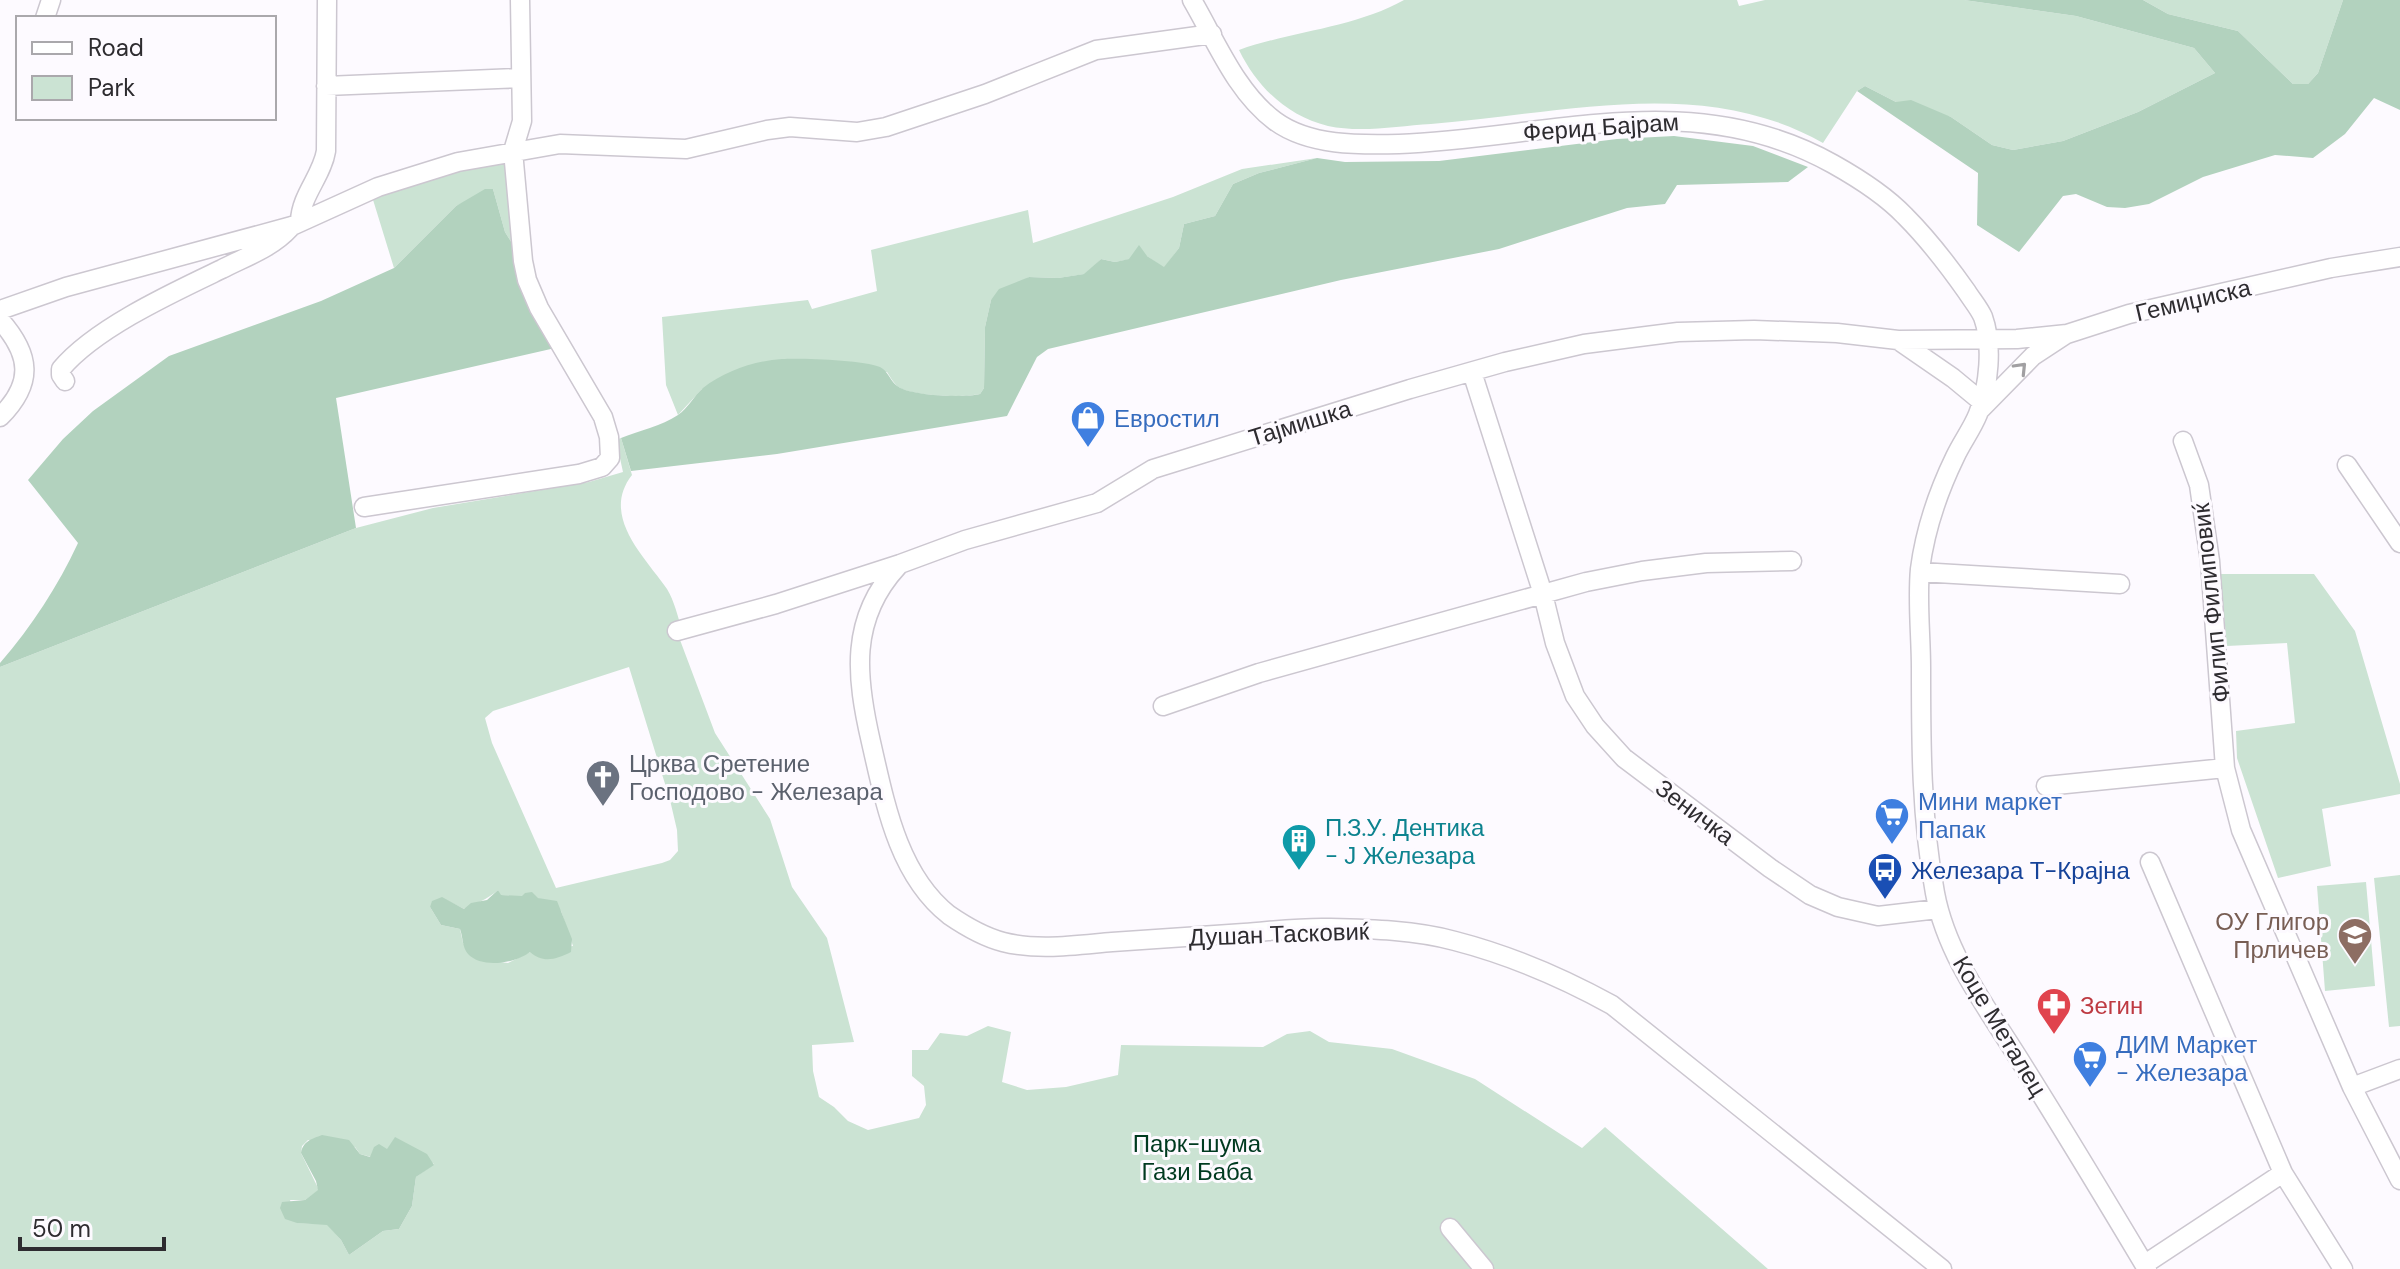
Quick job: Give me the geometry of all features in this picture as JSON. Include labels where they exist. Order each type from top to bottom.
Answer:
[{"type":"street","points":[[65,381],[61,369],[99,337],[156,302],[271,244],[296,224],[324,163],[327,0]]},
{"type":"street","points":[[364,507],[579,474],[602,467],[610,458],[609,437],[603,417],[539,308],[527,280],[513,151],[522,121],[520,0]]},
{"type":"street","name":"Ферид Бајрам","points":[[1192,0],[1231,70],[1266,113],[1278,123],[1316,139],[1376,145],[1424,143],[1626,122],[1678,120],[1735,127],[1814,153],[1854,175],[1903,213],[1940,255],[1982,315],[1987,339]]},
{"type":"street","points":[[0,310],[66,287],[296,224],[378,187],[458,162],[560,144],[686,149],[790,127],[857,132],[886,127],[985,94],[1096,50],[1212,34]]},
{"type":"street","points":[[326,86],[519,78]]},
{"type":"street","name":"Гемиџиска","points":[[1987,339],[2067,334],[2160,307],[2331,268],[2400,257]]},
{"type":"street","points":[[0,320],[18,344],[25,366],[25,377],[16,398],[0,417]]},
{"type":"street","name":"Тајмишка","points":[[677,631],[776,604],[965,540],[1097,503],[1153,469],[1472,372],[1584,344],[1678,332],[1754,330],[1898,340],[1987,339]]},
{"type":"street","name":"Коце Металец","points":[[1981,406],[2033,356],[2067,334]]},
{"type":"street","name":"Коце Металец","points":[[1987,339],[1987,376],[1981,406],[1954,457],[1930,519],[1920,572],[1921,773],[1925,828],[1938,909],[1958,961],[2146,1267],[2283,1173]]},
{"type":"street","name":"Тајмишка","points":[[1898,340],[1953,378],[1981,406]]},
{"type":"street","name":"Зеничка","points":[[1472,372],[1543,594],[1555,643],[1575,696],[1595,726],[1624,758],[1810,895],[1838,907],[1878,916],[1938,909]]},
{"type":"street","name":"Филип Филиповиќ","points":[[2183,441],[2199,485],[2210,561],[2225,768],[2241,830],[2352,1087],[2400,1180]]},
{"type":"street","points":[[2347,465],[2400,543]]},
{"type":"street","points":[[1163,706],[1259,673],[1543,594],[1642,571],[1706,563],[1792,561]]},
{"type":"street","name":"Душан Тасковиќ","points":[[900,564],[882,584],[869,612],[860,641],[858,676],[885,799],[911,874],[950,915],[982,934],[1024,946],[1068,946],[1325,928],[1393,931],[1454,940],[1519,962],[1612,1005],[1942,1269]]},
{"type":"street","points":[[1920,572],[2120,584]]},
{"type":"street","points":[[2046,786],[2225,768]]},
{"type":"street","points":[[2150,862],[2283,1173],[2343,1269]]},
{"type":"street","points":[[2352,1087],[2400,1069]]},
{"type":"street","points":[[1450,1228],[1484,1269]]},
{"type":"green space","points":[[1404,0],[1737,0],[1739,6],[1765,0],[1964,0],[2076,16],[2194,48],[2215,73],[2138,112],[2063,141],[2013,150],[1992,145],[1951,117],[1896,102],[1865,86],[1857,91],[1823,143],[1777,122],[1729,110],[1680,104],[1581,107],[1393,127],[1341,128],[1299,115],[1275,98],[1255,76],[1239,50],[1365,17]]},
{"type":"green space","points":[[1964,0],[2143,0],[2168,14],[2238,31],[2293,84],[2308,84],[2318,73],[2343,0],[2400,0],[2400,110],[2374,98],[2345,134],[2313,158],[2275,155],[2203,177],[2149,204],[2107,207],[2076,194],[2063,196],[2019,252],[1977,225],[1978,173],[1857,91],[1865,86],[1896,102],[1911,100],[1951,117],[1992,145],[2013,150],[2063,141],[2138,112],[2215,73],[2194,48],[2076,16]]},
{"type":"green space","points":[[2143,0],[2343,0],[2318,73],[2308,84],[2293,84],[2238,31],[2168,14]]},
{"type":"green space","points":[[1674,136],[1753,146],[1808,167],[1788,182],[1677,185],[1665,204],[1627,208],[1499,249],[1341,280],[1048,349],[1037,357],[1007,416],[777,454],[631,471],[621,438],[672,419],[712,382],[730,372],[761,362],[803,359],[860,363],[880,367],[896,385],[912,392],[949,396],[980,394],[984,388],[985,327],[991,300],[999,289],[1029,277],[1058,278],[1084,274],[1101,259],[1115,262],[1129,259],[1139,245],[1147,256],[1164,267],[1179,248],[1184,224],[1215,216],[1233,184],[1259,173],[1317,158],[1345,162],[1439,161],[1617,139]]},
{"type":"green space","points":[[513,151],[523,261],[505,232],[493,189],[456,206],[394,268],[370,190]]},
{"type":"green space","points":[[1317,158],[1259,173],[1233,184],[1215,216],[1184,224],[1179,248],[1164,268],[1147,256],[1115,262],[1101,259],[1085,274],[1058,278],[1029,277],[991,300],[985,327],[984,388],[980,394],[939,396],[907,391],[896,385],[887,372],[702,389],[678,415],[666,385],[662,317],[808,300],[812,309],[877,291],[871,250],[1028,210],[1033,243],[1173,197],[1242,169]]},
{"type":"green space","points":[[485,189],[493,189],[505,232],[523,261],[564,346],[336,398],[356,528],[0,667],[44,605],[78,543],[28,480],[63,439],[93,411],[169,356],[321,301],[394,268],[456,206]]},
{"type":"green space","name":"Парк-шума Гази Баба","points":[[621,438],[632,475],[623,490],[623,521],[676,609],[682,630],[677,632],[715,733],[770,819],[792,887],[827,938],[854,1042],[812,1045],[813,1071],[819,1097],[848,1121],[868,1130],[919,1118],[926,1105],[924,1086],[912,1076],[912,1050],[928,1050],[940,1033],[967,1036],[988,1026],[1011,1032],[1002,1082],[1027,1090],[1066,1087],[1118,1075],[1121,1045],[1263,1047],[1287,1034],[1310,1031],[1329,1042],[1392,1049],[1475,1079],[1582,1148],[1605,1127],[1768,1269],[0,1269],[0,667],[356,528],[433,508],[589,482],[623,472],[616,440]],"holes":[[[629,667],[670,800],[678,851],[662,863],[556,888],[492,743],[485,718],[493,711]],[[498,890],[500,895],[538,898],[561,911],[573,946],[530,952],[508,963],[476,959],[463,943],[460,929],[441,925],[430,907],[442,898],[464,909]],[[395,1138],[434,1164],[416,1177],[412,1206],[399,1229],[383,1231],[349,1255],[327,1224],[297,1223],[290,1200],[305,1200],[319,1190],[301,1153],[302,1146],[308,1140],[355,1147],[360,1154],[371,1157],[387,1150]]]},
{"type":"green space","points":[[2220,574],[2314,574],[2355,631],[2400,784],[2400,794],[2322,809],[2331,866],[2278,878],[2237,758],[2236,731],[2295,723],[2287,643],[2227,646]]},
{"type":"green space","points":[[2400,875],[2400,1026],[2389,1027],[2374,878]]},
{"type":"green space","points":[[2366,882],[2375,986],[2325,991],[2317,886]]},
{"type":"green space","points":[[498,890],[501,895],[522,896],[532,892],[538,898],[557,901],[572,939],[571,952],[550,959],[530,952],[499,963],[482,962],[466,951],[460,929],[441,925],[430,907],[432,901],[442,897],[464,909],[471,903],[487,900]]},
{"type":"green space","points":[[322,1135],[349,1140],[360,1154],[370,1157],[374,1147],[379,1144],[387,1149],[395,1137],[427,1154],[434,1165],[416,1177],[412,1206],[399,1229],[383,1231],[349,1255],[341,1240],[327,1225],[285,1219],[280,1208],[282,1202],[305,1200],[318,1190],[301,1153],[306,1143]]},
{"type":"place","name":"Евростил","points":[[1088,449]]},
{"type":"place","name":"Црква Сретение Господово - Железара","points":[[603,808]]},
{"type":"place","name":"Мини маркет Папак","points":[[1892,846]]},
{"type":"place","name":"П.З.У. Дентика - Ј Железара","points":[[1299,872]]},
{"type":"place","name":"Железара Т-Крајна","points":[[1885,901]]},
{"type":"place","name":"ОУ Глигор Прличев","points":[[2355,966]]},
{"type":"place","name":"Зегин","points":[[2054,1036]]},
{"type":"place","name":"ДИМ Маркет - Железара","points":[[2090,1089]]}]
